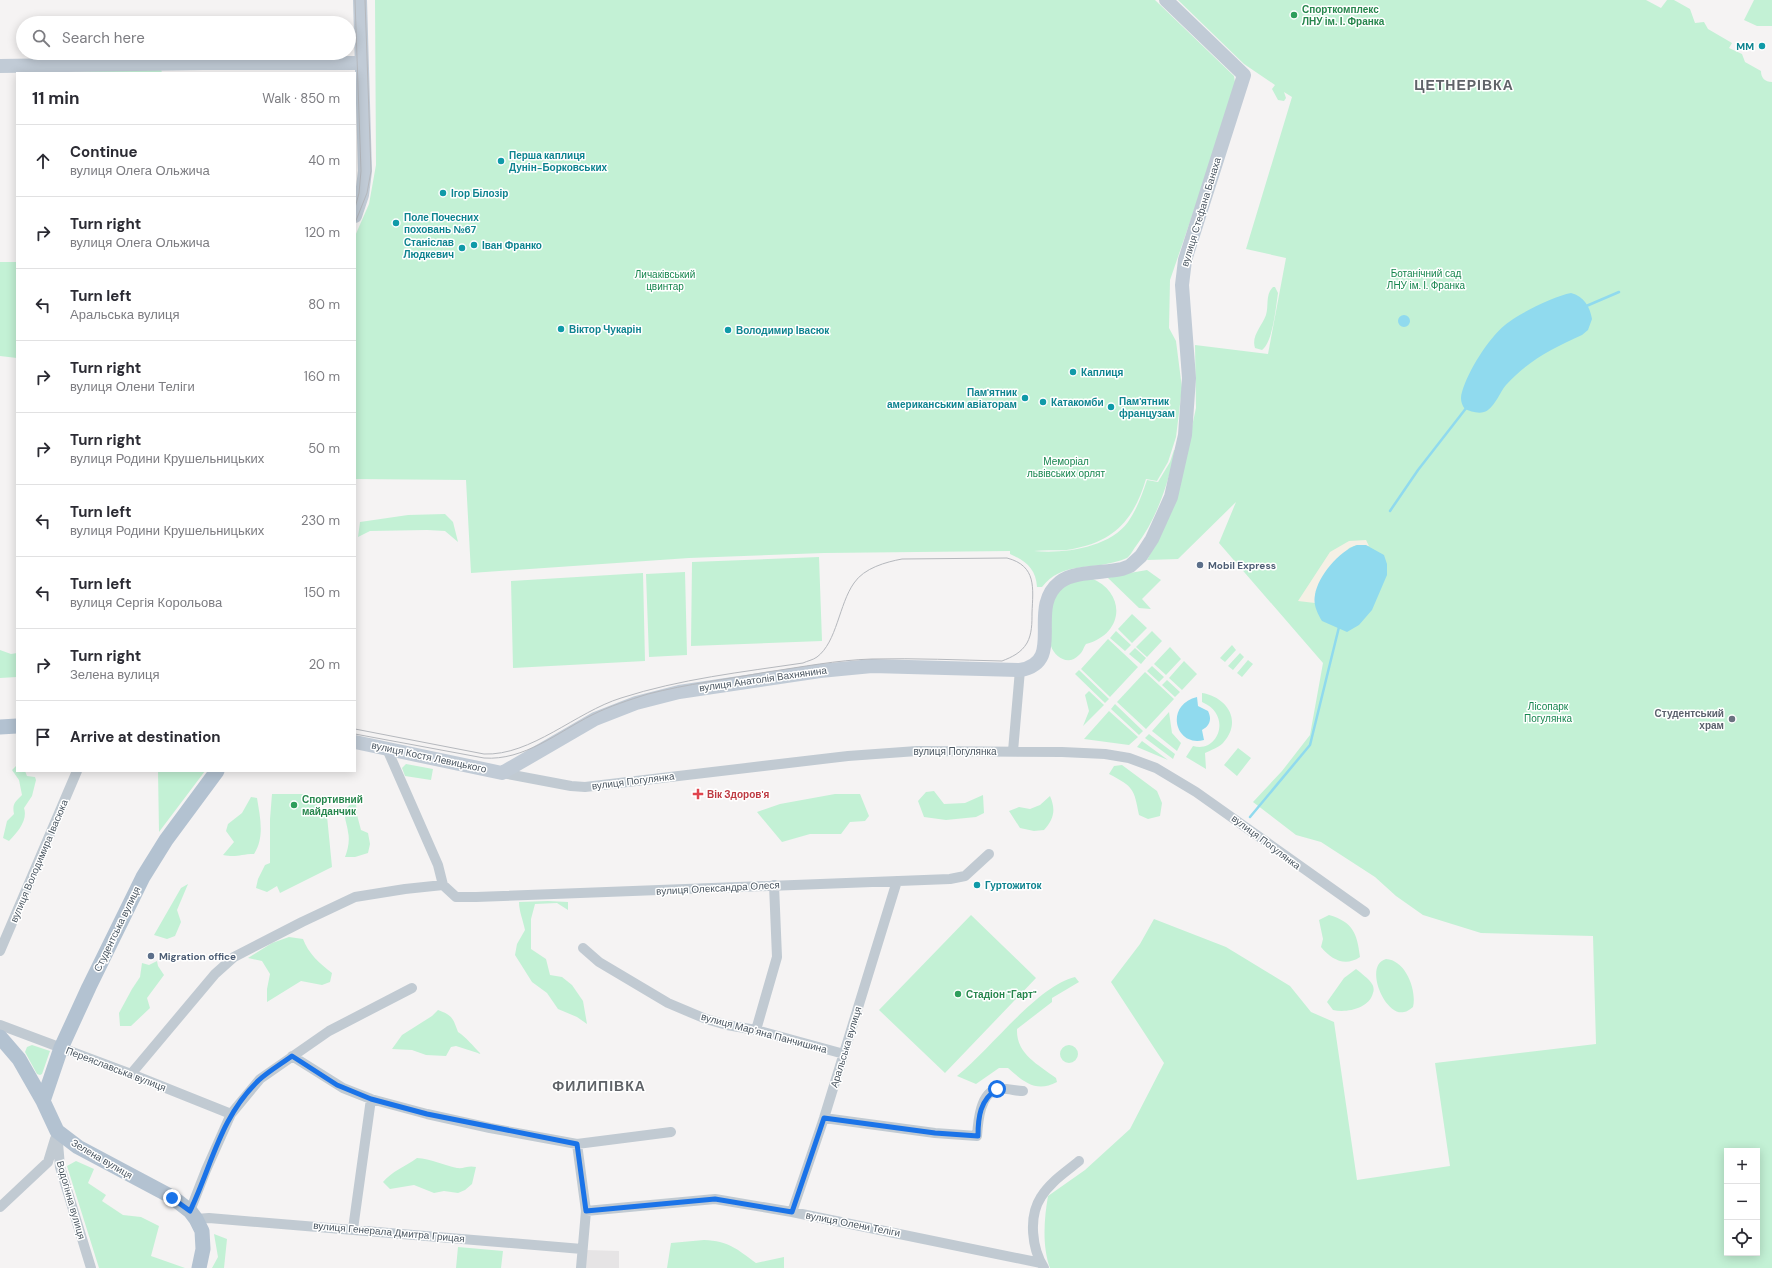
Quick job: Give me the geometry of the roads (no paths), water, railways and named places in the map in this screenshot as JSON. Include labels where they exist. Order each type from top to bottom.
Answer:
[{"type":"main road","points":[[0,727],[16,726]]},
{"type":"main road","name":"Студентська вулиця","points":[[43,1101],[61,1048],[143,876],[166,840],[216,772]]},
{"type":"main road","points":[[0,1037],[19,1059],[43,1101],[57,1132]]},
{"type":"main road","name":"Зелена вулиця","points":[[57,1132],[78,1147],[172,1198],[193,1215]]},
{"type":"main road","points":[[193,1215],[202,1231],[204,1249],[199,1268]]},
{"type":"street","points":[[356,213],[362,196],[360,180],[360,0]]},
{"type":"street","name":"вулиця Стефана Банаха","points":[[1040,661],[1044,652],[1046,601],[1052,589],[1061,581],[1073,576],[1114,570],[1130,566],[1136,562],[1152,539],[1170,497],[1185,435],[1189,378],[1182,286],[1185,260],[1244,75],[1166,0]]},
{"type":"street","points":[[0,66],[48,69],[203,62],[361,63]]},
{"type":"street","name":"вулиця Анатолія Вахнянина","points":[[502,773],[595,719],[636,703],[679,692],[820,671],[872,666],[1020,670],[1031,668],[1040,661]]},
{"type":"street","points":[[1013,751],[1020,670]]},
{"type":"street","name":"вулиця Костя Левицького","points":[[356,742],[502,773]]},
{"type":"street","points":[[131,1074],[215,974],[234,957],[354,897],[443,885],[438,864],[387,748]]},
{"type":"street","name":"вулиця Погулянка","points":[[502,773],[571,786],[585,787],[848,756],[917,751],[1013,751],[1105,754],[1129,758],[1156,768],[1196,792],[1365,912]]},
{"type":"street","name":"вулиця Володимира Івасюка","points":[[0,951],[77,772]]},
{"type":"street","name":"вулиця Олександра Олеся","points":[[443,885],[456,897],[470,897],[950,879],[965,876],[989,854]]},
{"type":"street","name":"Аральська вулиця","points":[[792,1212],[824,1118],[897,881]]},
{"type":"street","points":[[756,1030],[777,957],[774,885]]},
{"type":"street","name":"вулиця Марʼяна Панчишина","points":[[583,948],[599,962],[668,1003],[706,1019],[727,1025],[756,1030],[844,1054]]},
{"type":"street","points":[[193,1215],[206,1170],[231,1114],[260,1079],[329,1031],[412,988]]},
{"type":"street","name":"Переяславська вулиця","points":[[0,1025],[131,1074],[231,1114]]},
{"type":"street","points":[[292,1056],[337,1085],[371,1099],[439,1117],[577,1144],[672,1132]]},
{"type":"street","points":[[824,1118],[935,1133],[978,1136],[982,1104],[988,1095],[997,1089],[1023,1091]]},
{"type":"street","points":[[353,1229],[371,1099]]},
{"type":"street","points":[[0,1207],[48,1162],[57,1132]]},
{"type":"street","name":"Водогінна вулиця","points":[[57,1132],[60,1167],[91,1268]]},
{"type":"street","points":[[577,1144],[586,1211],[581,1268]]},
{"type":"street","points":[[1043,1266],[1034,1241],[1033,1227],[1036,1208],[1040,1197],[1055,1180],[1079,1160]]},
{"type":"street","name":"вулиця Олени Теліги","points":[[586,1211],[715,1199],[792,1212],[1043,1266]]},
{"type":"street","name":"вулиця Генерала Дмитра Грицая","points":[[193,1215],[209,1218],[582,1249]]},
{"type":"water","points":[[1571,293],[1576,294],[1583,299],[1590,310],[1592,319],[1588,330],[1582,335],[1533,361],[1524,368],[1506,385],[1493,405],[1486,412],[1473,412],[1465,409],[1461,399],[1461,394],[1474,365],[1492,338],[1505,325],[1527,311],[1555,298]]},
{"type":"water","points":[[1404,315],[1408,317],[1410,321],[1408,325],[1404,327],[1400,325],[1398,321],[1400,317]]},
{"type":"water","points":[[1357,545],[1366,545],[1384,555],[1387,564],[1387,575],[1372,610],[1359,625],[1347,632],[1322,621],[1316,608],[1315,598],[1320,580],[1330,565],[1343,553]]},
{"type":"water","points":[[1197,697],[1198,706],[1208,711],[1210,719],[1207,726],[1202,730],[1204,740],[1194,741],[1186,738],[1180,732],[1177,724],[1177,716],[1180,708],[1187,701]]},
{"type":"waterway","points":[[1584,307],[1619,292]]},
{"type":"waterway","points":[[1390,511],[1418,470],[1467,407]]},
{"type":"waterway","points":[[1250,817],[1310,745],[1339,627]]},
{"type":"tram line","points":[[355,0],[356,16]]},
{"type":"tram line","points":[[356,220],[367,193],[371,171],[365,0]]},
{"type":"tram line","points":[[356,28],[361,171],[359,193],[356,204]]},
{"type":"tram line","points":[[356,729],[484,754],[502,753],[536,741],[604,705],[643,691],[688,681],[803,663],[814,659],[824,650],[834,633],[845,601],[854,583],[863,573],[882,564],[902,559],[1007,558],[1024,566],[1031,579],[1033,595],[1032,621],[1029,640],[1019,652],[1002,661],[872,659],[833,662],[678,687],[648,694],[613,706],[592,715],[527,750],[499,758],[484,758],[356,734]]},
{"type":"place","name":"Спорткомплекс ЛНУ ім. І. Франка","points":[[1294,15]]},
{"type":"place","name":"MM","points":[[1762,46]]},
{"type":"place","name":"Перша каплиця Дунін-Борковських","points":[[501,161]]},
{"type":"place","name":"Ігор Білозір","points":[[443,193]]},
{"type":"place","name":"Поле Почесних поховань №67","points":[[396,223]]},
{"type":"place","name":"Іван Франко","points":[[474,245]]},
{"type":"place","name":"Станіслав Людкевич","points":[[462,248]]},
{"type":"place","name":"Віктор Чукарін","points":[[561,329]]},
{"type":"place","name":"Володимир Івасюк","points":[[728,330]]},
{"type":"place","name":"Каплиця","points":[[1073,372]]},
{"type":"place","name":"Пам'ятник американським авіаторам","points":[[1025,398]]},
{"type":"place","name":"Катакомби","points":[[1043,402]]},
{"type":"place","name":"Пам'ятник французам","points":[[1111,407]]},
{"type":"place","name":"Mobil Express","points":[[1200,565]]},
{"type":"place","name":"Студентський храм","points":[[1732,719]]},
{"type":"place","name":"Вік Здоров'я","points":[[698,794]]},
{"type":"place","name":"Спортивний майданчик","points":[[294,805]]},
{"type":"place","name":"Гуртожиток","points":[[977,885]]},
{"type":"place","name":"Migration office","points":[[151,956]]},
{"type":"place","name":"Стадіон \"Гарт\"","points":[[958,994]]},
{"type":"district","name":"ЦЕТНЕРІВКА","points":[[1464,85]]},
{"type":"district","name":"ФИЛИПІВКА","points":[[599,1086]]},
{"type":"park label","name":"Ботанічний сад ЛНУ ім. І. Франка","points":[[1426,278]]},
{"type":"park label","name":"Личаківський цвинтар","points":[[665,280]]},
{"type":"park label","name":"Меморіал львівських орлят","points":[[1066,466]]},
{"type":"park label","name":"Лісопарк Погулянка","points":[[1548,712]]}]
